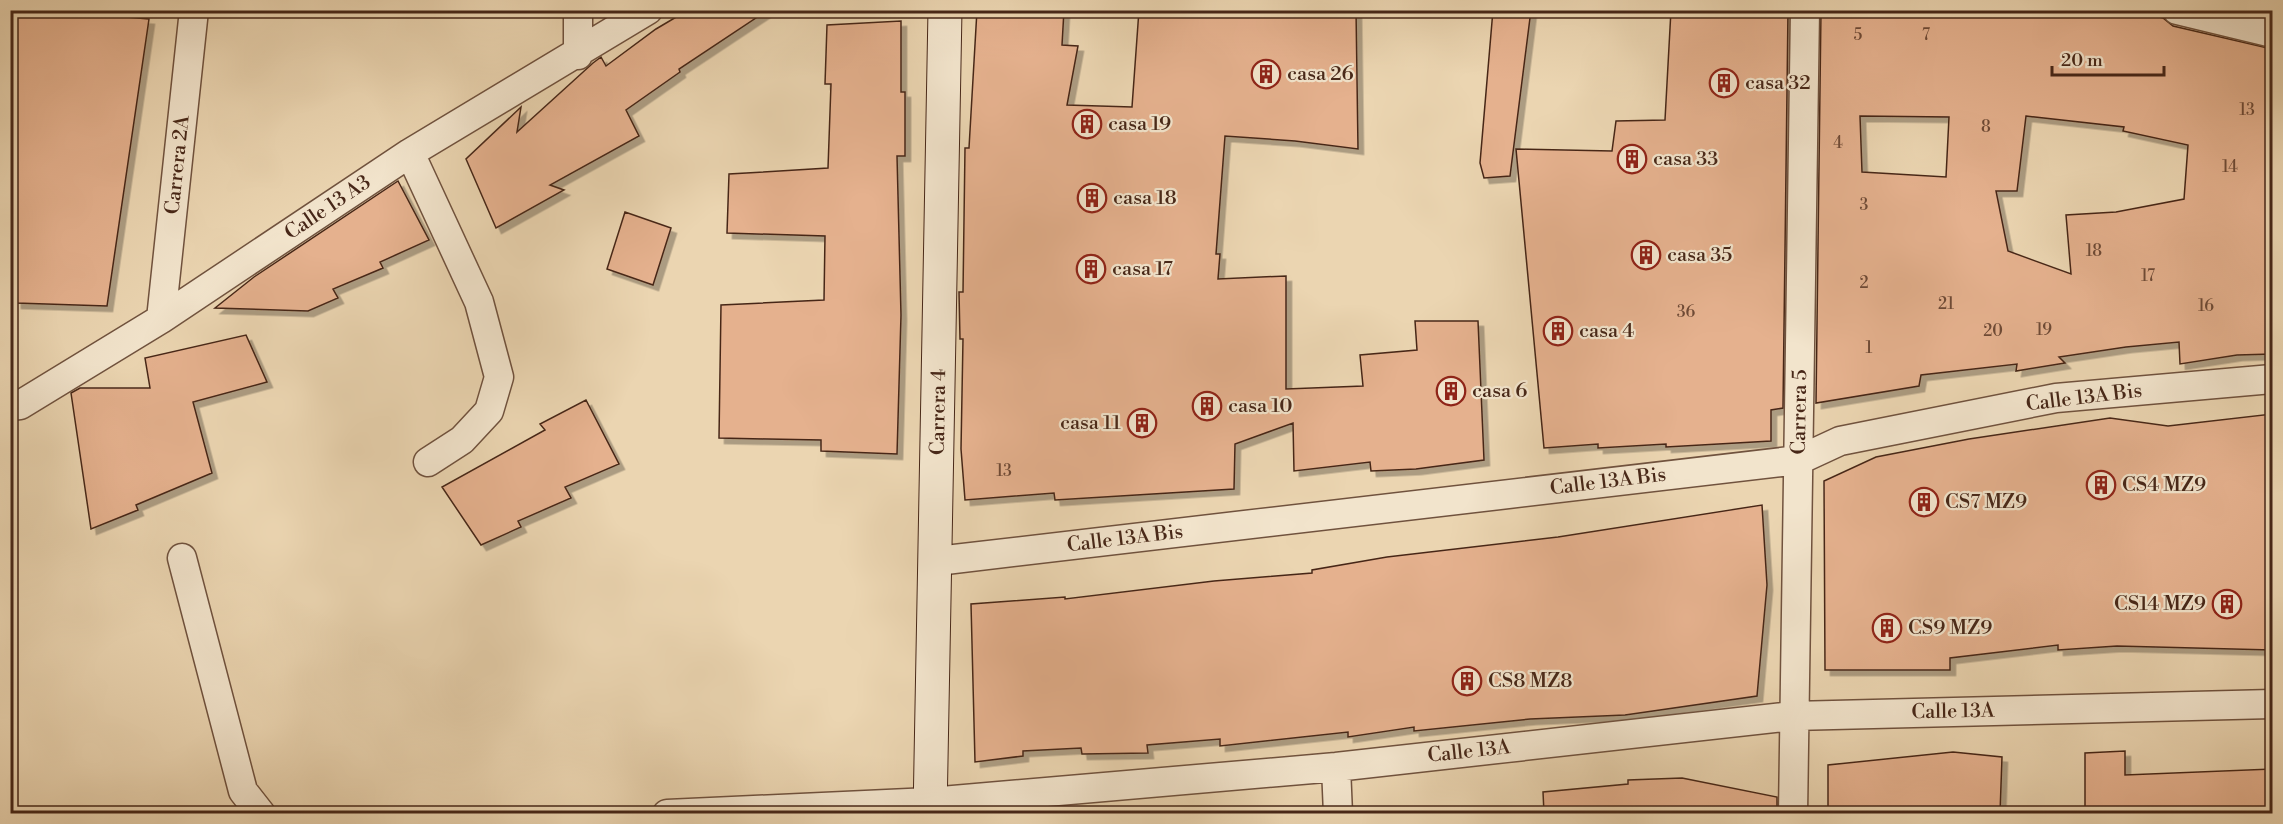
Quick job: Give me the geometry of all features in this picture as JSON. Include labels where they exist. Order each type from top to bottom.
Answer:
[{"type":"main road","name":"Carrera 4","points":[[930,808],[937,561],[945,10]]},
{"type":"street","name":"Carrera 2A","points":[[161,319],[194,10]]},
{"type":"street","points":[[578,10],[578,55]]},
{"type":"street","name":"Calle 13 A3","points":[[10,406],[20,405],[161,319],[410,153],[578,55],[648,10]]},
{"type":"street","name":"Carrera 5","points":[[1793,813],[1805,10]]},
{"type":"street","points":[[2177,10],[2272,33]]},
{"type":"street","points":[[410,153],[479,302],[499,377],[489,411],[462,440],[428,462]]},
{"type":"street","name":"Calle 13A Bis","points":[[937,561],[1799,460],[1840,441],[2056,398],[2272,379]]},
{"type":"street","points":[[182,558],[243,791],[261,813]]},
{"type":"street","name":"Calle 13A","points":[[667,813],[930,808],[1336,767],[1793,717],[2272,704]]},
{"type":"street","points":[[1336,767],[1338,813]]},
{"type":"building","points":[[10,10],[46,10],[149,19],[107,306],[16,303],[13,224],[10,224]]},
{"type":"building","points":[[688,10],[768,10],[679,69],[680,72],[626,110],[639,136],[550,185],[564,190],[496,228],[466,159],[521,107],[517,132],[601,57],[606,66],[656,29]]},
{"type":"building","points":[[977,10],[1064,10],[1062,45],[1078,46],[1067,105],[1132,107],[1139,10],[1356,10],[1358,149],[1295,141],[1225,136],[1216,254],[1220,254],[1218,279],[1286,276],[1286,389],[1363,386],[1360,355],[1417,350],[1415,321],[1478,321],[1484,460],[1416,469],[1371,471],[1370,462],[1294,471],[1293,423],[1235,444],[1234,489],[1055,500],[1054,493],[965,500],[961,449],[963,339],[960,339],[959,292],[963,292],[965,148],[969,148]]},
{"type":"building","points":[[1493,10],[1531,10],[1510,176],[1484,178],[1480,163]]},
{"type":"building","points":[[1671,10],[1788,10],[1783,408],[1771,410],[1771,441],[1666,447],[1666,444],[1598,448],[1598,444],[1544,448],[1516,149],[1612,151],[1616,121],[1665,120]]},
{"type":"building","points":[[1821,10],[2131,10],[2163,18],[2173,26],[2272,49],[2272,354],[2237,355],[2180,364],[2179,342],[2126,347],[2059,357],[2065,363],[2016,371],[2017,364],[1921,375],[1919,386],[1816,403]],"holes":[[[1860,116],[1949,117],[1946,177],[1862,172]],[[2026,116],[2124,127],[2123,131],[2188,145],[2184,199],[2116,212],[2066,215],[2071,274],[2008,251],[1996,191],[2017,191]]]},
{"type":"building","points":[[901,21],[901,92],[905,92],[905,156],[897,156],[901,315],[897,454],[821,451],[821,440],[719,438],[721,305],[824,300],[825,236],[727,233],[729,174],[828,168],[831,84],[825,84],[827,25]]},
{"type":"building","points":[[398,181],[429,240],[380,262],[383,268],[333,289],[338,298],[308,311],[215,308],[254,277]]},
{"type":"building","points":[[625,212],[671,228],[653,285],[607,269]]},
{"type":"building","points":[[246,335],[267,382],[193,402],[212,473],[136,505],[138,510],[91,529],[71,393],[80,388],[150,388],[145,358]]},
{"type":"building","points":[[586,400],[619,464],[565,487],[571,498],[518,521],[521,527],[481,545],[442,487],[545,430],[540,424]]},
{"type":"building","points":[[2272,414],[2272,650],[2117,646],[2058,650],[2058,645],[1950,658],[1950,670],[1825,670],[1824,481],[1876,457],[1969,439],[2110,418],[2168,426]]},
{"type":"building","points":[[1762,505],[1767,585],[1757,696],[1625,715],[1530,719],[1414,731],[1414,727],[1348,737],[1348,732],[1220,746],[1220,739],[1147,745],[1148,753],[1082,754],[1081,748],[1023,751],[1023,756],[975,762],[971,604],[1065,597],[1065,599],[1214,581],[1312,573],[1312,570],[1387,557],[1558,537]]},
{"type":"building","points":[[2125,751],[2125,775],[2272,769],[2272,813],[2085,812],[2085,753]]},
{"type":"building","points":[[1953,752],[2002,757],[2000,813],[1828,813],[1828,765]]},
{"type":"building","points":[[1682,778],[1777,797],[1777,813],[1544,813],[1543,792],[1628,784],[1628,780]]},
{"type":"place","name":"casa 26","points":[[1266,74]]},
{"type":"place","name":"casa 32","points":[[1724,83]]},
{"type":"place","name":"casa 19","points":[[1087,124]]},
{"type":"place","name":"casa 33","points":[[1632,159]]},
{"type":"place","name":"casa 18","points":[[1092,198]]},
{"type":"place","name":"casa 35","points":[[1646,255]]},
{"type":"place","name":"casa 17","points":[[1091,269]]},
{"type":"place","name":"casa 4","points":[[1558,331]]},
{"type":"place","name":"casa 6","points":[[1451,391]]},
{"type":"place","name":"casa 10","points":[[1207,406]]},
{"type":"place","name":"casa 11","points":[[1142,423]]},
{"type":"place","name":"CS4 MZ9","points":[[2101,485]]},
{"type":"place","name":"CS7 MZ9","points":[[1924,502]]},
{"type":"place","name":"CS14 MZ9","points":[[2227,604]]},
{"type":"place","name":"CS9 MZ9","points":[[1887,628]]},
{"type":"place","name":"CS8 MZ8","points":[[1467,681]]}]
